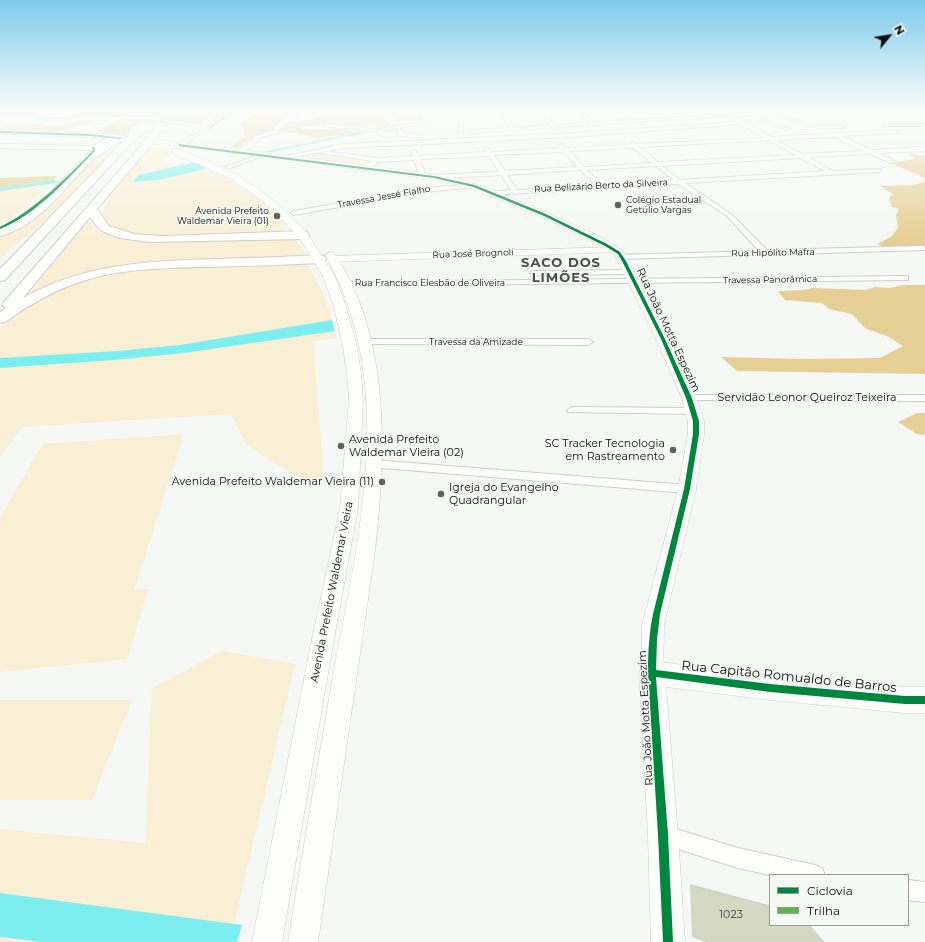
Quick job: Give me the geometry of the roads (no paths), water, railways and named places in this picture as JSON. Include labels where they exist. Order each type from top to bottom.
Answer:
[{"type":"highway","points":[[0,232],[40,210],[99,154]]},
{"type":"highway","points":[[0,277],[116,154]]},
{"type":"highway","points":[[0,317],[139,154]]},
{"type":"highway","points":[[92,209],[100,225],[107,230],[119,234],[135,236],[177,238],[275,235],[298,223]]},
{"type":"highway","points":[[0,266],[29,247]]},
{"type":"highway","points":[[0,317],[42,292],[81,277],[103,272],[160,264],[322,248]]},
{"type":"main road","name":"Avenida Prefeito Waldemar Vieira","points":[[183,154],[235,177],[274,201],[298,223]]},
{"type":"main road","name":"Avenida Prefeito Waldemar Vieira","points":[[199,154],[228,167],[254,182],[298,223],[322,248],[345,284],[359,322],[371,382],[349,508],[320,651],[267,942]]},
{"type":"main road","points":[[253,154],[429,176],[474,186],[566,224],[618,253]]},
{"type":"main road","points":[[298,223],[322,248]]},
{"type":"main road","name":"Avenida Prefeito Waldemar Vieira","points":[[303,942],[366,540],[374,464],[365,416],[356,400],[350,347],[340,307],[329,276],[322,248]]},
{"type":"main road","name":"Rua João Motta Espezim","points":[[618,253],[632,277],[663,339],[691,405],[696,421],[696,434],[687,490],[653,625],[652,673],[663,835],[668,942]]},
{"type":"main road","name":"Rua Capitão Romualdo de Barros","points":[[652,673],[770,688],[906,700],[925,700]]},
{"type":"street","points":[[284,158],[304,154]]},
{"type":"street","points":[[329,154],[377,160],[491,154],[515,191]]},
{"type":"street","points":[[415,154],[429,176],[825,154]]},
{"type":"street","points":[[568,154],[598,186]]},
{"type":"street","points":[[644,154],[678,181],[729,215],[765,253]]},
{"type":"street","points":[[877,154],[891,161]]},
{"type":"street","points":[[228,167],[262,155]]},
{"type":"street","points":[[722,155],[740,166]]},
{"type":"street","points":[[800,155],[830,172]]},
{"type":"street","points":[[365,168],[377,160]]},
{"type":"street","points":[[745,170],[756,177]]},
{"type":"street","name":"Rua Belizário Berto da Silveira","points":[[491,193],[879,170]]},
{"type":"street","name":"Travessa Jessé Fialho","points":[[298,223],[424,190],[474,186]]},
{"type":"street","name":"Rua José Brognoli","points":[[322,248],[618,253]]},
{"type":"street","name":"Rua Hipólito Mafra","points":[[618,253],[765,253],[924,248]]},
{"type":"street","points":[[534,273],[632,277]]},
{"type":"street","name":"Rua Francisco Elesbão de Oliveira","points":[[345,284],[632,277]]},
{"type":"street","name":"Travessa Panorâmica","points":[[632,277],[905,278]]},
{"type":"street","name":"Travessa da Amizade","points":[[364,342],[588,342]]},
{"type":"street","name":"Servidão Leonor Queiroz Teixeira","points":[[572,410],[925,398]]},
{"type":"street","points":[[374,464],[687,490]]},
{"type":"street","points":[[663,835],[738,858],[810,874]]},
{"type":"street","points":[[909,890],[925,892]]},
{"type":"water","points":[[197,162],[207,167],[205,168],[206,169],[158,180],[133,182],[138,175]]},
{"type":"water","points":[[53,180],[49,184],[0,191],[0,188]]},
{"type":"water","points":[[332,320],[335,331],[184,353],[114,360],[0,368],[0,358],[117,351],[180,345]]},
{"type":"water","points":[[0,893],[242,925],[237,942],[41,942],[0,937]]},
{"type":"place","name":"Colégio Estadual Getúlio Vargas","points":[[618,205]]},
{"type":"place","name":"Avenida Prefeito Waldemar Vieira (01)","points":[[277,216]]},
{"type":"place","name":"Avenida Prefeito Waldemar Vieira (02)","points":[[341,446]]},
{"type":"place","name":"SC Tracker Tecnologia em Rastreamento","points":[[673,450]]},
{"type":"place","name":"Avenida Prefeito Waldemar Vieira (11)","points":[[382,482]]},
{"type":"place","name":"Igreja do Evangelho Quadrangular","points":[[441,494]]},
{"type":"district","name":"SACO DOS LIMÕES","points":[[561,270]]}]
